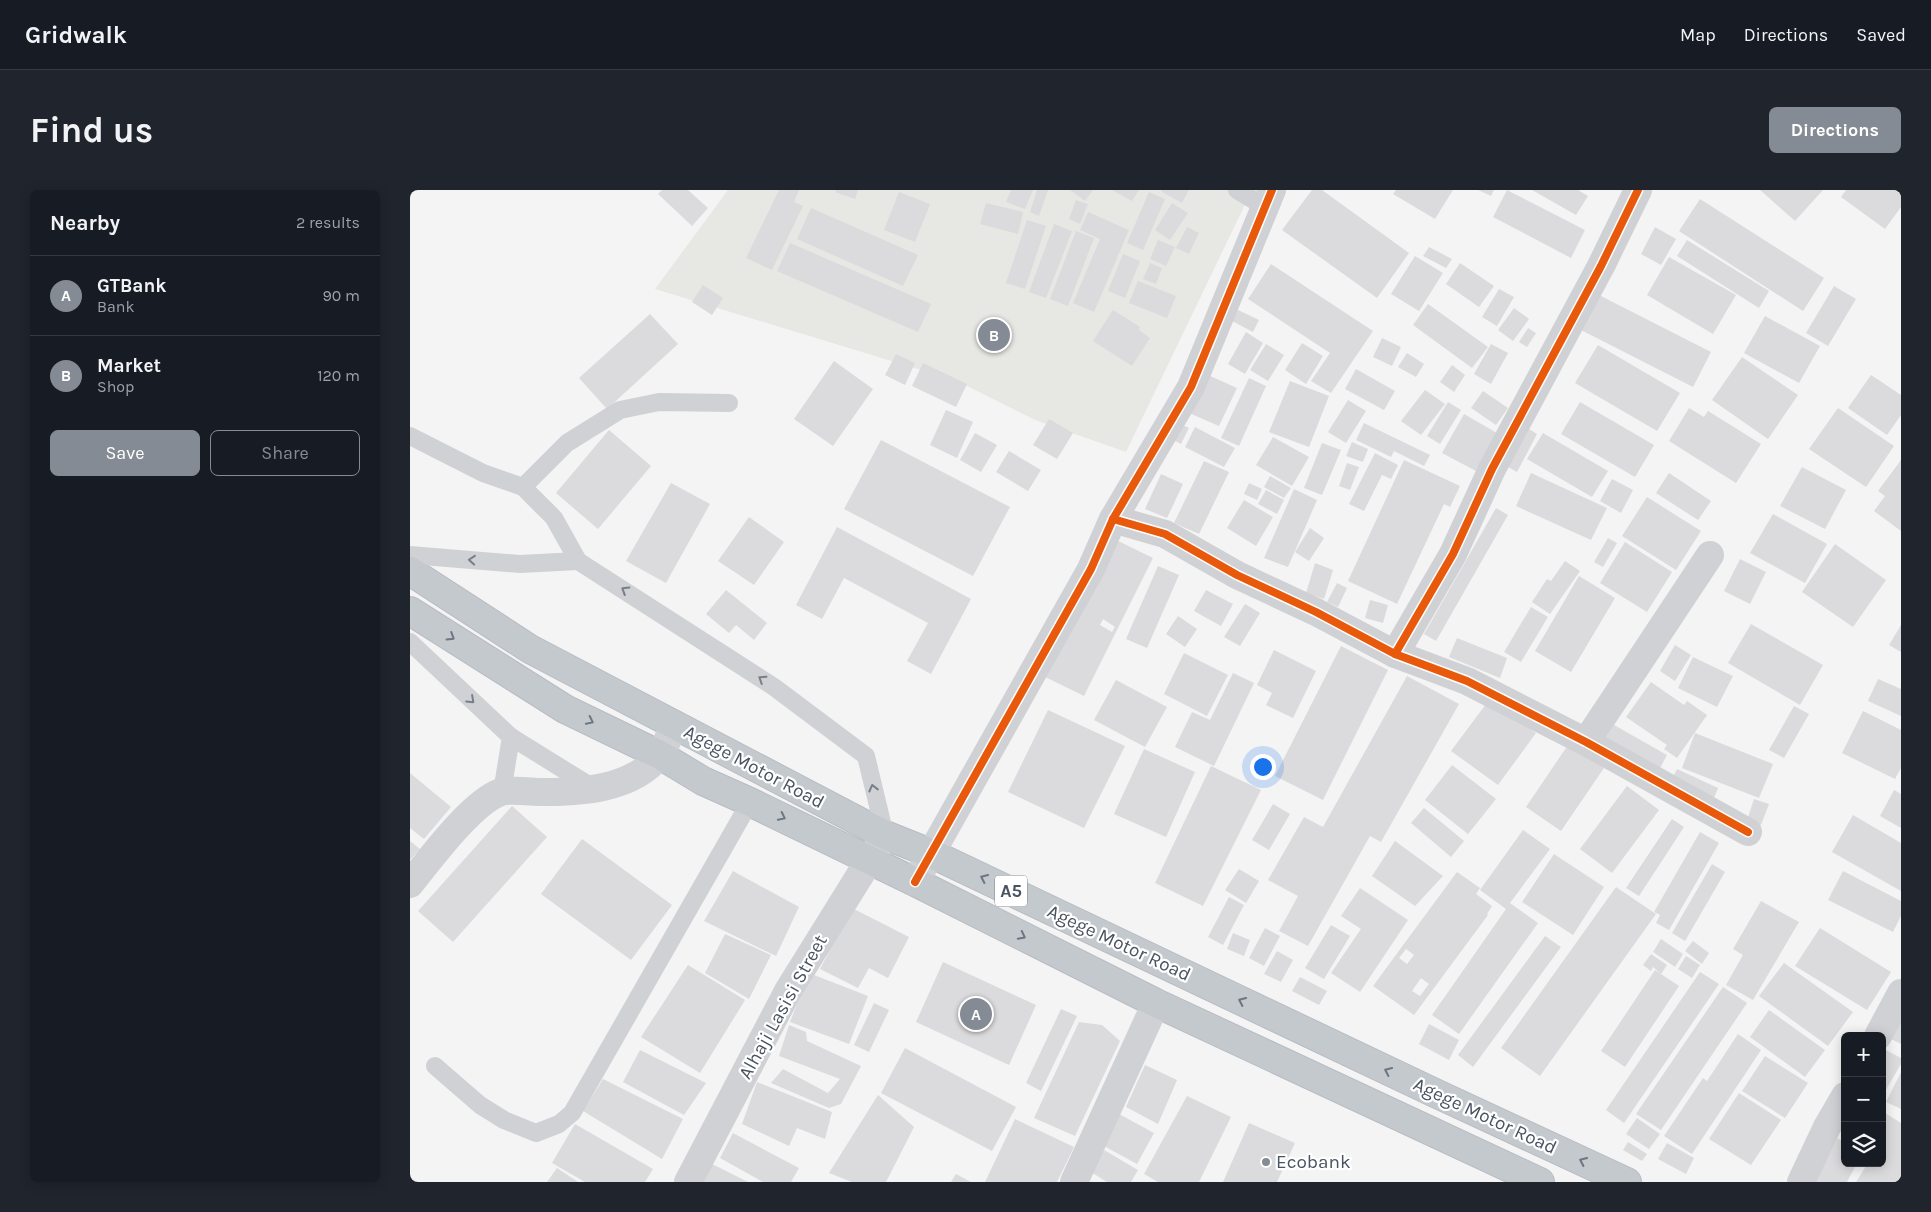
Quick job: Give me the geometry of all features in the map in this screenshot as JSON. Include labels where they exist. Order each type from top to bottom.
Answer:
[{"type":"highway","name":"Agege Motor Road","points":[[410,571],[530,649],[885,835],[930,853],[1426,1089],[1627,1182]]},
{"type":"highway","name":"Agege Motor Road","points":[[410,611],[565,709],[660,755],[703,781],[915,882],[1156,1003],[1540,1182]]},
{"type":"street","points":[[1396,654],[1453,554],[1492,469],[1602,266],[1638,190]]},
{"type":"street","points":[[915,882],[1091,569],[1112,519],[1191,388],[1269,198]]},
{"type":"street","points":[[1112,519],[1165,534],[1236,575],[1316,612],[1396,654],[1468,680],[1586,742],[1748,832]]},
{"type":"street","points":[[1586,742],[1710,555]]},
{"type":"street","points":[[410,884],[453,832],[480,806],[502,792],[558,792],[595,789],[638,775],[660,755],[674,725]]},
{"type":"street","name":"Alhaji Lasisi Street","points":[[688,1182],[788,991],[885,835]]},
{"type":"street","points":[[1880,1032],[1901,994]]},
{"type":"street","points":[[1074,1182],[1156,1003]]},
{"type":"street","points":[[1801,1182],[1827,1127],[1841,1103]]},
{"type":"lane","points":[[1237,190],[1269,198]]},
{"type":"lane","points":[[523,487],[567,443],[620,410],[659,402],[729,404]]},
{"type":"lane","points":[[410,436],[484,473],[523,487],[554,518],[578,560],[774,687],[866,756],[885,835]]},
{"type":"lane","points":[[410,555],[520,564],[578,560]]},
{"type":"lane","points":[[410,642],[511,737],[595,789]]},
{"type":"lane","points":[[502,792],[511,737]]},
{"type":"lane","points":[[435,1066],[480,1105],[504,1120],[536,1133],[559,1124],[572,1113],[750,802]]},
{"type":"shaded area","points":[[728,190],[1252,190],[1126,452],[1035,420],[957,381],[655,289]]},
{"type":"building","points":[[662,190],[688,190],[708,208],[692,226],[658,194]]},
{"type":"building","points":[[779,190],[799,190],[794,202],[803,206],[772,270],[746,258]]},
{"type":"building","points":[[836,190],[858,190],[855,199],[835,192]]},
{"type":"building","points":[[1011,190],[1033,190],[1025,209],[1006,202]]},
{"type":"building","points":[[1037,190],[1048,190],[1039,216],[1030,212]]},
{"type":"building","points":[[1070,190],[1093,190],[1085,201]]},
{"type":"building","points":[[1112,190],[1139,190],[1132,201]]},
{"type":"building","points":[[1162,190],[1189,190],[1182,203],[1162,192]]},
{"type":"building","points":[[1312,190],[1322,190],[1409,253],[1377,298],[1282,230]]},
{"type":"building","points":[[1396,190],[1453,190],[1435,219],[1393,194]]},
{"type":"building","points":[[1478,190],[1494,190],[1491,196]]},
{"type":"building","points":[[1507,190],[1585,230],[1571,258],[1493,217]]},
{"type":"building","points":[[1532,190],[1578,190],[1588,196],[1576,215]]},
{"type":"building","points":[[1760,190],[1823,190],[1795,221]]},
{"type":"building","points":[[1846,190],[1901,190],[1901,207],[1885,229],[1841,197]]},
{"type":"building","points":[[899,192],[930,204],[915,242],[884,230]]},
{"type":"building","points":[[1149,192],[1165,199],[1143,250],[1127,243]]},
{"type":"building","points":[[1700,199],[1824,278],[1803,311],[1679,231]]},
{"type":"building","points":[[1076,200],[1088,204],[1080,224],[1069,219]]},
{"type":"building","points":[[986,203],[1023,212],[1018,234],[980,224]]},
{"type":"building","points":[[1172,203],[1188,213],[1170,240],[1155,230]]},
{"type":"building","points":[[811,208],[918,255],[903,286],[797,239]]},
{"type":"building","points":[[1088,212],[1129,230],[1094,312],[1073,303],[1100,239],[1080,230]]},
{"type":"building","points":[[1027,220],[1046,226],[1025,289],[1006,283]]},
{"type":"building","points":[[1054,224],[1072,231],[1046,298],[1029,292]]},
{"type":"building","points":[[1187,227],[1199,233],[1189,254],[1176,248]]},
{"type":"building","points":[[1655,227],[1676,239],[1661,265],[1641,254]]},
{"type":"building","points":[[1076,231],[1094,238],[1068,306],[1050,299]]},
{"type":"building","points":[[1158,240],[1175,247],[1166,266],[1150,259]]},
{"type":"building","points":[[1687,240],[1769,291],[1759,308],[1677,256]]},
{"type":"building","points":[[790,243],[931,304],[918,332],[777,271]]},
{"type":"building","points":[[1429,247],[1452,259],[1446,268],[1423,256]]},
{"type":"building","points":[[1123,254],[1140,261],[1125,298],[1108,291]]},
{"type":"building","points":[[1415,256],[1443,273],[1419,311],[1391,294]]},
{"type":"building","points":[[1669,257],[1736,295],[1713,334],[1647,295]]},
{"type":"building","points":[[1150,263],[1162,268],[1156,284],[1143,279]]},
{"type":"building","points":[[1460,263],[1494,286],[1479,307],[1446,284]]},
{"type":"building","points":[[1271,264],[1373,331],[1331,393],[1311,381],[1330,353],[1248,299]]},
{"type":"building","points":[[1138,281],[1176,296],[1167,318],[1129,303]]},
{"type":"building","points":[[703,285],[723,298],[712,315],[692,302]]},
{"type":"building","points":[[1834,286],[1856,299],[1828,346],[1806,333]]},
{"type":"building","points":[[1499,289],[1514,297],[1497,326],[1482,317]]},
{"type":"building","points":[[1595,293],[1711,352],[1693,387],[1577,328]]},
{"type":"building","points":[[1428,304],[1488,347],[1472,368],[1413,325]]},
{"type":"building","points":[[1514,308],[1529,319],[1513,341],[1498,330]]},
{"type":"building","points":[[1236,309],[1259,320],[1253,332],[1230,320]]},
{"type":"building","points":[[1113,310],[1140,327],[1139,330],[1150,338],[1132,366],[1093,341]]},
{"type":"building","points":[[650,314],[678,344],[607,409],[579,378]]},
{"type":"building","points":[[1765,316],[1820,346],[1799,383],[1744,353]]},
{"type":"building","points":[[1528,328],[1536,333],[1527,347],[1519,342]]},
{"type":"building","points":[[1246,332],[1263,343],[1245,374],[1228,364]]},
{"type":"building","points":[[1382,338],[1401,347],[1392,366],[1373,357]]},
{"type":"building","points":[[1302,343],[1323,356],[1306,384],[1285,370]]},
{"type":"building","points":[[1266,344],[1284,355],[1268,381],[1250,370]]},
{"type":"building","points":[[1491,344],[1508,353],[1491,384],[1474,374]]},
{"type":"building","points":[[1598,345],[1680,393],[1657,431],[1575,383]]},
{"type":"building","points":[[1407,353],[1424,364],[1416,377],[1398,367]]},
{"type":"building","points":[[896,354],[915,363],[905,385],[885,375]]},
{"type":"building","points":[[1742,357],[1798,395],[1768,439],[1712,400]]},
{"type":"building","points":[[834,361],[873,389],[833,446],[794,419]]},
{"type":"building","points":[[923,363],[967,384],[956,407],[912,386]]},
{"type":"building","points":[[1452,365],[1465,375],[1454,392],[1440,382]]},
{"type":"building","points":[[1356,369],[1395,391],[1384,410],[1345,389]]},
{"type":"building","points":[[1208,375],[1237,388],[1219,426],[1189,413]]},
{"type":"building","points":[[1871,375],[1901,395],[1901,415],[1887,435],[1848,408]]},
{"type":"building","points":[[1249,378],[1266,386],[1239,446],[1221,438]]},
{"type":"building","points":[[1290,381],[1329,396],[1309,447],[1269,432]]},
{"type":"building","points":[[1425,390],[1445,404],[1421,435],[1401,421]]},
{"type":"building","points":[[1483,391],[1508,408],[1496,425],[1471,408]]},
{"type":"building","points":[[1348,400],[1366,411],[1346,443],[1328,432]]},
{"type":"building","points":[[1448,402],[1461,410],[1440,444],[1427,436]]},
{"type":"building","points":[[1580,402],[1654,445],[1635,477],[1561,434]]},
{"type":"building","points":[[1689,408],[1704,417],[1708,411],[1761,444],[1736,483],[1669,441]]},
{"type":"building","points":[[1838,408],[1894,446],[1866,487],[1809,449]]},
{"type":"building","points":[[946,410],[973,422],[957,458],[930,445]]},
{"type":"building","points":[[1464,414],[1497,433],[1476,471],[1442,453]]},
{"type":"building","points":[[1049,419],[1073,433],[1057,459],[1033,445]]},
{"type":"building","points":[[1174,421],[1189,428],[1181,444],[1167,437]]},
{"type":"building","points":[[1364,423],[1430,455],[1424,466],[1394,451],[1391,457],[1356,440]]},
{"type":"building","points":[[1195,427],[1235,448],[1224,467],[1185,447]]},
{"type":"building","points":[[1529,429],[1537,434],[1517,472],[1508,467]]},
{"type":"building","points":[[609,430],[651,466],[598,529],[556,493]]},
{"type":"building","points":[[975,433],[997,445],[981,472],[960,460]]},
{"type":"building","points":[[1543,433],[1608,471],[1592,497],[1527,459]]},
{"type":"building","points":[[1273,437],[1309,457],[1292,486],[1256,465]]},
{"type":"building","points":[[881,440],[1010,507],[973,576],[844,509]]},
{"type":"building","points":[[1352,442],[1368,449],[1363,462],[1346,456]]},
{"type":"building","points":[[1322,443],[1341,450],[1322,495],[1304,488]]},
{"type":"building","points":[[1009,451],[1041,470],[1028,491],[996,472]]},
{"type":"building","points":[[1375,453],[1398,465],[1391,479],[1382,475],[1364,511],[1349,504]]},
{"type":"building","points":[[1404,460],[1460,486],[1450,507],[1444,504],[1397,604],[1348,581]]},
{"type":"building","points":[[1901,460],[1901,531],[1874,511],[1885,496],[1878,491]]},
{"type":"building","points":[[1204,461],[1229,472],[1199,534],[1174,523]]},
{"type":"building","points":[[1347,463],[1359,467],[1350,490],[1339,486]]},
{"type":"building","points":[[1802,467],[1846,490],[1825,529],[1780,506]]},
{"type":"building","points":[[1531,473],[1607,508],[1591,540],[1516,506]]},
{"type":"building","points":[[1669,473],[1711,501],[1698,520],[1656,493]]},
{"type":"building","points":[[1161,474],[1183,484],[1167,518],[1145,509]]},
{"type":"building","points":[[1270,476],[1291,488],[1284,498],[1264,487]]},
{"type":"building","points":[[1612,479],[1633,490],[1621,513],[1600,501]]},
{"type":"building","points":[[671,483],[710,504],[666,583],[626,561]]},
{"type":"building","points":[[1249,483],[1262,489],[1257,500],[1244,494]]},
{"type":"building","points":[[1294,489],[1317,500],[1288,567],[1264,558]]},
{"type":"building","points":[[1266,490],[1284,500],[1277,514],[1258,504]]},
{"type":"building","points":[[1647,497],[1701,531],[1676,570],[1622,536]]},
{"type":"building","points":[[1244,500],[1273,517],[1256,546],[1227,528]]},
{"type":"building","points":[[1496,508],[1508,515],[1436,641],[1424,634]]},
{"type":"building","points":[[1773,514],[1827,544],[1805,583],[1750,553]]},
{"type":"building","points":[[749,517],[784,542],[754,585],[718,561]]},
{"type":"building","points":[[837,527],[971,599],[931,674],[907,661],[928,623],[844,578],[822,619],[796,605]]},
{"type":"building","points":[[1310,528],[1324,538],[1309,561],[1295,552]]},
{"type":"building","points":[[1110,537],[1153,558],[1084,696],[1041,675]],"holes":[[[1103,619],[1115,627],[1112,632],[1100,625]]]},
{"type":"building","points":[[1608,538],[1617,543],[1603,567],[1594,562]]},
{"type":"building","points":[[1625,542],[1672,572],[1647,612],[1600,583]]},
{"type":"building","points":[[1835,544],[1886,580],[1853,627],[1802,592]]},
{"type":"building","points":[[1740,559],[1766,572],[1750,604],[1724,591]]},
{"type":"building","points":[[1565,561],[1580,571],[1550,614],[1532,602],[1547,579],[1551,581]]},
{"type":"building","points":[[1315,563],[1333,570],[1324,599],[1306,593]]},
{"type":"building","points":[[1158,566],[1179,575],[1147,648],[1126,639]]},
{"type":"building","points":[[1579,576],[1615,598],[1571,672],[1535,651]]},
{"type":"building","points":[[1337,583],[1347,588],[1338,607],[1327,602]]},
{"type":"building","points":[[726,590],[767,623],[754,640],[736,625],[729,633],[706,614]]},
{"type":"building","points":[[1206,590],[1233,604],[1221,626],[1194,611]]},
{"type":"building","points":[[1370,600],[1388,605],[1383,623],[1365,618]]},
{"type":"building","points":[[1245,604],[1260,613],[1240,646],[1224,637]]},
{"type":"building","points":[[1531,607],[1548,617],[1521,662],[1504,652]]},
{"type":"building","points":[[1178,616],[1197,629],[1185,647],[1166,634]]},
{"type":"building","points":[[1751,624],[1823,665],[1800,705],[1728,663]]},
{"type":"building","points":[[1901,625],[1901,652],[1889,645]]},
{"type":"building","points":[[1457,638],[1507,658],[1500,678],[1449,657]]},
{"type":"building","points":[[1675,645],[1691,655],[1675,681],[1660,671]]},
{"type":"building","points":[[1341,646],[1388,670],[1323,800],[1275,776]]},
{"type":"building","points":[[1274,650],[1316,671],[1293,718],[1266,705],[1272,693],[1257,685]]},
{"type":"building","points":[[1184,653],[1228,675],[1207,716],[1164,694]]},
{"type":"building","points":[[1693,657],[1733,676],[1717,707],[1678,688]]},
{"type":"building","points":[[1233,673],[1254,683],[1214,766],[1175,747],[1192,712],[1210,720]]},
{"type":"building","points":[[1407,676],[1459,704],[1381,842],[1370,836],[1308,946],[1279,931],[1298,896],[1268,880],[1304,817],[1323,827]]},
{"type":"building","points":[[1878,679],[1901,689],[1901,716],[1868,701]]},
{"type":"building","points":[[1116,680],[1167,707],[1145,747],[1094,720]]},
{"type":"building","points":[[1651,682],[1684,705],[1687,701],[1707,715],[1677,758],[1664,749],[1667,745],[1626,717]]},
{"type":"building","points":[[1489,700],[1536,733],[1498,785],[1451,751]]},
{"type":"building","points":[[1794,706],[1809,714],[1784,758],[1769,750]]},
{"type":"building","points":[[1048,710],[1125,746],[1084,828],[1008,792]]},
{"type":"building","points":[[1863,711],[1901,730],[1901,768],[1895,779],[1842,753]]},
{"type":"building","points":[[1614,725],[1667,755],[1659,770],[1605,739]]},
{"type":"building","points":[[1695,733],[1773,764],[1759,798],[1682,768]]},
{"type":"building","points":[[1568,745],[1604,768],[1561,831],[1526,807]]},
{"type":"building","points":[[1144,749],[1195,772],[1166,837],[1114,814]]},
{"type":"building","points":[[1452,765],[1496,799],[1468,834],[1425,800]]},
{"type":"building","points":[[1211,766],[1261,790],[1203,906],[1155,883]]},
{"type":"building","points":[[1677,769],[1718,788],[1714,798],[1672,779]]},
{"type":"building","points":[[410,773],[451,807],[424,839],[410,828]]},
{"type":"building","points":[[1627,786],[1659,810],[1612,873],[1580,849]]},
{"type":"building","points":[[1894,790],[1901,794],[1901,828],[1880,816]]},
{"type":"building","points":[[1754,799],[1769,804],[1761,825],[1747,820]]},
{"type":"building","points":[[1273,804],[1290,814],[1269,850],[1252,840]]},
{"type":"building","points":[[512,806],[547,837],[453,942],[418,911]]},
{"type":"building","points":[[1424,808],[1464,841],[1451,857],[1411,823]]},
{"type":"building","points":[[1853,815],[1901,843],[1901,891],[1832,852]]},
{"type":"building","points":[[1672,819],[1684,827],[1639,896],[1626,888]]},
{"type":"building","points":[[1523,830],[1550,849],[1510,903],[1538,923],[1459,1034],[1432,1015],[1506,909],[1480,890]]},
{"type":"building","points":[[1700,832],[1719,843],[1669,930],[1656,923],[1660,915],[1654,912]]},
{"type":"building","points":[[582,839],[672,905],[631,960],[541,894]]},
{"type":"building","points":[[410,841],[420,849],[410,860]]},
{"type":"building","points":[[1395,841],[1443,876],[1415,906],[1372,876]]},
{"type":"building","points":[[1554,854],[1604,887],[1573,935],[1522,902]]},
{"type":"building","points":[[1712,864],[1725,872],[1685,941],[1672,933]]},
{"type":"building","points":[[1239,869],[1259,881],[1246,903],[1225,890]]},
{"type":"building","points":[[733,871],[799,907],[776,956],[704,921]]},
{"type":"building","points":[[1843,871],[1901,901],[1901,916],[1893,932],[1828,900]]},
{"type":"building","points":[[1457,872],[1480,888],[1476,894],[1492,906],[1488,915],[1414,1015],[1373,986]],"holes":[[[1406,949],[1414,955],[1407,964],[1399,958]],[[1421,978],[1429,984],[1420,996],[1412,991]]]},
{"type":"building","points":[[1616,887],[1656,914],[1540,1076],[1501,1048]]},
{"type":"building","points":[[1360,888],[1408,920],[1360,992],[1331,973],[1361,929],[1341,916]]},
{"type":"building","points":[[1229,897],[1244,905],[1223,945],[1208,937]]},
{"type":"building","points":[[1761,901],[1799,922],[1753,1000],[1726,985],[1743,955],[1733,949]]},
{"type":"building","points":[[852,908],[909,937],[888,978],[869,968],[858,988],[820,969]]},
{"type":"building","points":[[1331,925],[1350,936],[1324,979],[1305,968]]},
{"type":"building","points":[[1265,928],[1280,936],[1264,966],[1249,958]]},
{"type":"building","points":[[1820,928],[1891,972],[1867,1010],[1795,966]]},
{"type":"building","points":[[1233,933],[1250,940],[1244,956],[1227,949]]},
{"type":"building","points":[[725,934],[771,955],[749,999],[705,973]]},
{"type":"building","points":[[1545,936],[1561,947],[1473,1067],[1458,1055]]},
{"type":"building","points":[[1661,939],[1683,954],[1675,967],[1653,952]]},
{"type":"building","points":[[1693,941],[1709,953],[1702,964],[1685,951]]},
{"type":"building","points":[[1277,951],[1293,960],[1281,982],[1264,974]]},
{"type":"building","points":[[1651,954],[1667,965],[1661,974],[1653,967],[1651,971],[1643,965]]},
{"type":"building","points":[[1686,956],[1700,965],[1692,978],[1678,969]]},
{"type":"building","points":[[943,962],[1036,1005],[1009,1065],[916,1022]]},
{"type":"building","points":[[1784,963],[1853,1012],[1828,1046],[1759,996]]},
{"type":"building","points":[[688,965],[745,1000],[700,1073],[641,1037]]},
{"type":"building","points":[[1655,970],[1679,986],[1625,1067],[1601,1051]]},
{"type":"building","points":[[1700,972],[1719,984],[1624,1123],[1606,1110]]},
{"type":"building","points":[[809,973],[868,996],[849,1044],[790,1022]]},
{"type":"building","points":[[1300,977],[1327,991],[1319,1005],[1292,991]]},
{"type":"building","points":[[1723,987],[1747,1003],[1661,1130],[1636,1114]]},
{"type":"building","points":[[874,1003],[889,1010],[869,1052],[854,1045]]},
{"type":"building","points":[[1061,1009],[1077,1016],[1041,1091],[1026,1083]]},
{"type":"building","points":[[1769,1010],[1825,1050],[1805,1077],[1750,1037]]},
{"type":"building","points":[[1901,1018],[1901,1044],[1889,1038]]},
{"type":"building","points":[[1079,1022],[1102,1025],[1120,1041],[1075,1136],[1034,1118]]},
{"type":"building","points":[[1429,1024],[1459,1040],[1449,1060],[1419,1044]]},
{"type":"building","points":[[789,1025],[806,1032],[807,1041],[861,1066],[841,1104],[829,1108],[771,1083],[783,1069],[828,1093],[840,1079],[779,1056]]},
{"type":"building","points":[[1738,1034],[1761,1050],[1692,1154],[1664,1136],[1703,1078],[1707,1081]]},
{"type":"building","points":[[905,1048],[1016,1107],[992,1151],[881,1093]]},
{"type":"building","points":[[640,1050],[706,1083],[684,1115],[623,1082]]},
{"type":"building","points":[[1886,1050],[1901,1058],[1901,1064],[1886,1090]]},
{"type":"building","points":[[1765,1056],[1808,1083],[1785,1118],[1742,1091]]},
{"type":"building","points":[[1145,1065],[1177,1080],[1158,1124],[1126,1107]]},
{"type":"building","points":[[1901,1072],[1901,1109],[1886,1102]]},
{"type":"building","points":[[603,1079],[683,1119],[662,1159],[583,1111]]},
{"type":"building","points":[[757,1082],[832,1112],[825,1139],[797,1128],[789,1146],[742,1124]]},
{"type":"building","points":[[1739,1093],[1781,1120],[1751,1165],[1709,1139]]},
{"type":"building","points":[[878,1095],[914,1127],[886,1182],[852,1182],[829,1173]]},
{"type":"building","points":[[1187,1096],[1231,1117],[1199,1182],[1158,1182],[1144,1174]]},
{"type":"building","points":[[1119,1114],[1154,1133],[1137,1164],[1102,1145]]},
{"type":"building","points":[[1886,1114],[1901,1123],[1901,1180],[1899,1182],[1856,1182],[1865,1167],[1886,1167]]},
{"type":"building","points":[[1637,1118],[1660,1134],[1649,1149],[1626,1134]]},
{"type":"building","points":[[1015,1119],[1074,1147],[1057,1182],[985,1182]]},
{"type":"building","points":[[1249,1123],[1295,1143],[1277,1182],[1223,1182]]},
{"type":"building","points":[[575,1124],[653,1169],[645,1182],[585,1182],[552,1163]]},
{"type":"building","points":[[733,1133],[799,1168],[791,1182],[763,1182],[720,1158]]},
{"type":"building","points":[[1832,1136],[1841,1140],[1841,1167],[1855,1167],[1847,1182],[1809,1182]]},
{"type":"building","points":[[1628,1142],[1647,1154],[1642,1161],[1623,1150]]},
{"type":"building","points":[[1667,1143],[1694,1158],[1686,1174],[1658,1159]]},
{"type":"building","points":[[1104,1150],[1138,1170],[1131,1182],[1107,1182],[1091,1172]]},
{"type":"building","points":[[712,1164],[748,1182],[700,1182]]},
{"type":"building","points":[[557,1168],[578,1182],[547,1182]]},
{"type":"building","points":[[956,1174],[971,1182],[951,1182]]},
{"type":"cycle path","points":[[915,882],[1091,569],[1113,519],[1191,387],[1272,190]]},
{"type":"cycle path","points":[[1395,654],[1453,554],[1492,469],[1601,266],[1638,190]]},
{"type":"cycle path","points":[[1113,519],[1165,534],[1237,575],[1316,612],[1395,654],[1467,681],[1586,742],[1748,832]]},
{"type":"place","name":"Market","points":[[994,335]]},
{"type":"place","name":"GTBank","points":[[976,1014]]},
{"type":"place","name":"Ecobank","points":[[1266,1162]]}]
